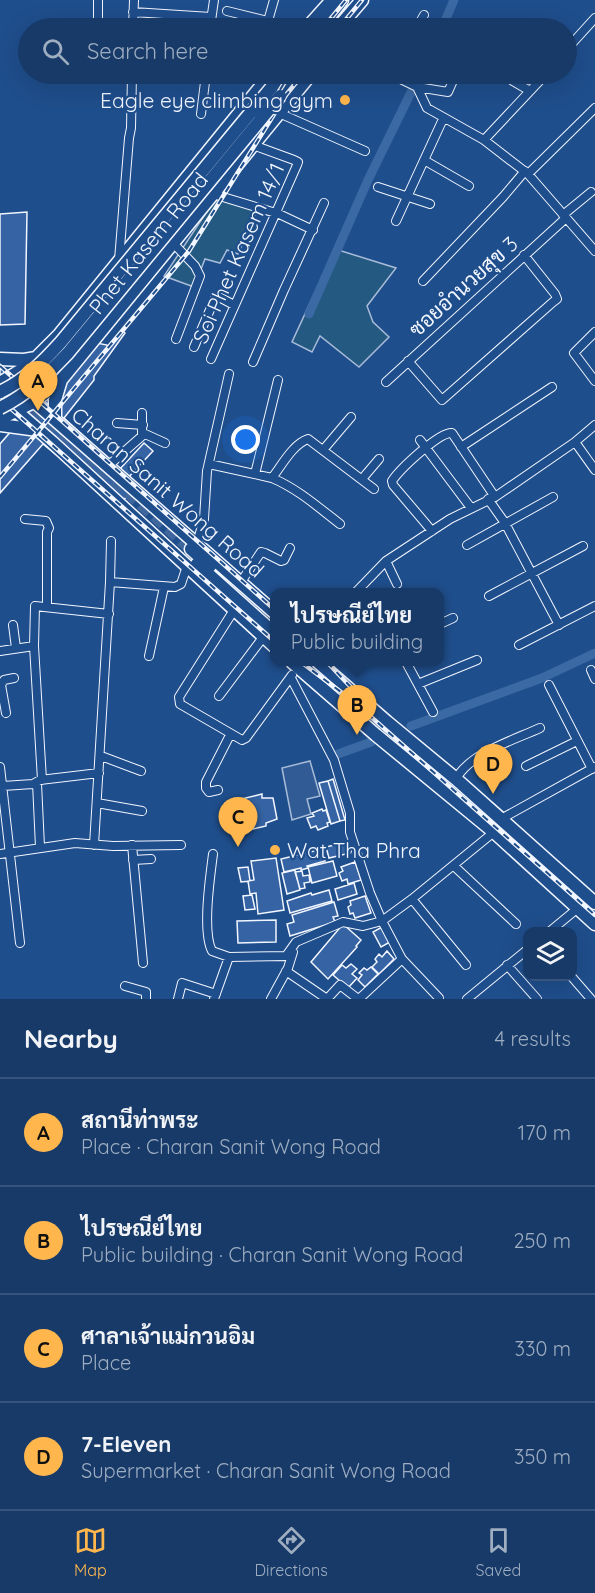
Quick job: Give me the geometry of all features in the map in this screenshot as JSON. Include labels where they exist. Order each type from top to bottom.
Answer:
[{"type":"main road","points":[[316,18],[332,0]]},
{"type":"main road","points":[[328,18],[342,0]]},
{"type":"main road","points":[[347,18],[362,0]]},
{"type":"main road","points":[[355,18],[369,0]]},
{"type":"main road","name":"Phet Kasem Road","points":[[3,378],[37,357],[59,335],[263,84]]},
{"type":"main road","name":"Phet Kasem Road","points":[[0,408],[23,396],[68,353],[276,92],[279,84]]},
{"type":"main road","name":"Phet Kasem Road","points":[[0,392],[16,384],[39,366],[62,342],[276,92],[286,84]]},
{"type":"main road","name":"Phet Kasem Road","points":[[0,419],[34,401],[61,380],[303,84]]},
{"type":"main road","points":[[143,231],[140,244],[141,249],[147,255],[169,247]]},
{"type":"main road","points":[[0,359],[24,360],[37,357]]},
{"type":"main road","name":"Charan Sanit Wong Road","points":[[3,378],[34,401],[177,526],[190,553],[234,610],[269,634]]},
{"type":"main road","points":[[55,419],[55,400],[61,380]]},
{"type":"main road","name":"Charan Sanit Wong Road","points":[[0,397],[162,543],[190,553],[241,582],[270,608]]},
{"type":"main road","points":[[0,425],[39,430]]},
{"type":"main road","points":[[162,543],[163,532],[177,526]]},
{"type":"main road","name":"Charan Sanit Wong Road","points":[[190,553],[270,620]]},
{"type":"main road","name":"Charan Sanit Wong Road","points":[[190,553],[269,634]]},
{"type":"main road","points":[[303,666],[382,728],[444,790],[595,924]]},
{"type":"main road","points":[[323,666],[454,777],[595,903]]},
{"type":"main road","points":[[335,666],[401,725],[454,777]]},
{"type":"street","points":[[98,0],[98,18]]},
{"type":"street","points":[[133,18],[134,0]]},
{"type":"street","points":[[133,12],[212,17],[214,0]]},
{"type":"street","points":[[269,18],[274,0]]},
{"type":"street","points":[[227,10],[248,18]]},
{"type":"street","points":[[577,39],[595,18]]},
{"type":"street","points":[[119,261],[131,128],[132,84]]},
{"type":"street","points":[[201,114],[205,84]]},
{"type":"street","points":[[412,84],[448,92],[452,84]]},
{"type":"street","points":[[518,84],[530,91]]},
{"type":"street","points":[[484,140],[537,84]]},
{"type":"street","points":[[416,86],[427,108],[484,140],[526,172],[595,251]]},
{"type":"street","points":[[423,281],[526,172],[595,108]]},
{"type":"street","points":[[279,112],[365,151]]},
{"type":"street","points":[[396,221],[443,119]]},
{"type":"street","name":"Soi Phet Kasem 14/1","points":[[211,359],[298,162],[253,145]]},
{"type":"street","points":[[424,160],[469,186]]},
{"type":"street","points":[[378,187],[430,204]]},
{"type":"street","name":"ซอยอำนวยสุข 3","points":[[386,381],[591,192]]},
{"type":"street","points":[[213,194],[276,213],[313,230]]},
{"type":"street","points":[[253,362],[324,203]]},
{"type":"street","points":[[169,247],[195,266],[200,276],[176,339]]},
{"type":"street","points":[[408,361],[442,400],[553,302],[556,299],[555,294],[525,255]]},
{"type":"street","points":[[194,347],[215,298],[219,297],[234,305]]},
{"type":"street","points":[[595,332],[574,353],[595,381]]},
{"type":"street","points":[[110,582],[164,587],[179,586],[204,519],[207,471],[229,374]]},
{"type":"street","points":[[255,474],[278,380]]},
{"type":"street","points":[[461,447],[552,387]]},
{"type":"street","points":[[108,466],[139,439],[143,429],[142,413]]},
{"type":"street","points":[[323,450],[351,417]]},
{"type":"street","points":[[117,423],[143,429],[165,443]]},
{"type":"street","points":[[364,588],[386,561],[432,531],[491,498],[575,442],[595,425]]},
{"type":"street","points":[[432,531],[392,483],[394,478],[426,448],[448,432],[452,433],[491,498],[558,625]]},
{"type":"street","points":[[272,478],[302,441],[308,439],[374,489]]},
{"type":"street","points":[[420,440],[471,508]]},
{"type":"street","points":[[575,442],[595,470]]},
{"type":"street","points":[[362,479],[379,459]]},
{"type":"street","points":[[209,464],[272,478],[293,488],[340,524]]},
{"type":"street","points":[[467,545],[552,497]]},
{"type":"street","points":[[25,519],[46,521],[49,528],[47,532],[47,607]]},
{"type":"street","points":[[94,845],[109,614],[111,541]]},
{"type":"street","points":[[489,596],[583,546]]},
{"type":"street","points":[[241,582],[261,552],[281,561],[284,560],[290,548]]},
{"type":"street","points":[[386,561],[397,584]]},
{"type":"street","points":[[149,656],[164,587]]},
{"type":"street","points":[[40,847],[34,646],[35,606],[109,614]]},
{"type":"street","points":[[519,645],[595,606]]},
{"type":"street","points":[[234,610],[179,697],[178,701],[185,708],[238,740],[246,738],[297,666]]},
{"type":"street","points":[[444,622],[453,618]]},
{"type":"street","points":[[13,625],[16,648]]},
{"type":"street","points":[[219,696],[269,634]]},
{"type":"street","points":[[0,651],[34,646]]},
{"type":"street","points":[[418,684],[477,660]]},
{"type":"street","points":[[408,666],[433,712]]},
{"type":"street","points":[[591,670],[595,679]]},
{"type":"street","points":[[6,713],[1,694],[3,682],[14,678]]},
{"type":"street","points":[[291,678],[334,760],[350,813],[350,832],[367,885],[382,921],[390,932],[402,958],[439,998]]},
{"type":"street","points":[[501,819],[593,768],[549,685]]},
{"type":"street","points":[[454,777],[479,756],[540,728]]},
{"type":"street","points":[[218,790],[209,792],[206,782],[230,735]]},
{"type":"street","points":[[526,766],[577,741]]},
{"type":"street","points":[[100,756],[141,771]]},
{"type":"street","points":[[0,767],[3,786],[4,853],[20,943]]},
{"type":"street","points":[[3,786],[99,773]]},
{"type":"street","points":[[97,803],[142,811]]},
{"type":"street","points":[[213,854],[208,905],[208,943],[212,951],[229,957],[286,956],[296,942],[343,922],[363,926],[382,921],[494,832]]},
{"type":"street","points":[[4,853],[75,843],[181,845]]},
{"type":"street","points":[[132,845],[143,963]]},
{"type":"street","points":[[133,860],[151,860]]},
{"type":"street","points":[[454,866],[516,924]]},
{"type":"street","points":[[412,899],[466,965]]},
{"type":"street","points":[[555,927],[578,908]]},
{"type":"street","points":[[271,999],[286,971],[296,942]]},
{"type":"street","points":[[467,999],[523,953]]},
{"type":"street","points":[[177,999],[182,983],[215,996],[229,957]]},
{"type":"street","points":[[286,971],[327,999],[340,985],[355,998],[402,958]]},
{"type":"street","points":[[507,965],[537,999]]},
{"type":"street","points":[[575,981],[591,999]]},
{"type":"street","points":[[125,986],[143,990],[146,992],[146,999]]},
{"type":"shaded area","points":[[218,195],[258,208],[238,254],[227,250],[220,263],[205,259],[194,287],[164,276]]},
{"type":"shaded area","points":[[335,249],[396,268],[367,306],[373,322],[389,337],[359,367],[320,336],[312,352],[292,342]]},
{"type":"shaded area","points":[[310,761],[320,796],[307,799],[311,814],[292,820],[282,768]]},
{"type":"building","points":[[27,212],[25,324],[0,325],[0,214]]},
{"type":"building","points":[[123,331],[125,333],[94,376],[94,380],[64,418],[113,463],[118,471],[144,443],[153,451],[126,480],[131,484],[129,497],[118,501],[94,486],[43,444],[0,493],[0,444],[19,422],[0,404],[0,368],[8,374],[12,373],[41,399],[92,342],[107,345],[107,351]]},
{"type":"building","points":[[333,779],[345,820],[340,821],[328,781]]},
{"type":"building","points":[[328,781],[340,821],[331,824],[319,783]]},
{"type":"building","points":[[262,794],[262,798],[273,798],[277,819],[266,823],[266,826],[253,829],[253,825],[230,829],[225,803]]},
{"type":"building","points":[[322,809],[326,810],[330,822],[327,823],[328,826],[318,830],[316,826],[311,828],[307,818],[314,816],[312,813]]},
{"type":"building","points":[[347,842],[350,853],[329,858],[326,847]]},
{"type":"building","points":[[322,849],[325,861],[301,870],[301,868],[284,872],[281,859]]},
{"type":"building","points":[[276,858],[284,910],[258,914],[256,893],[250,894],[248,881],[254,880],[251,861]]},
{"type":"building","points":[[333,861],[337,876],[312,883],[308,867]]},
{"type":"building","points":[[355,862],[361,880],[348,884],[347,879],[342,881],[339,873],[343,871],[341,867]]},
{"type":"building","points":[[248,867],[250,881],[241,882],[238,868]]},
{"type":"building","points":[[295,870],[300,890],[287,894],[282,873]]},
{"type":"building","points":[[302,871],[303,876],[309,875],[310,882],[304,883],[305,888],[300,889],[295,872]]},
{"type":"building","points":[[354,883],[357,894],[338,900],[335,889]]},
{"type":"building","points":[[329,890],[332,901],[290,913],[287,901]]},
{"type":"building","points":[[252,895],[255,909],[245,910],[243,896]]},
{"type":"building","points":[[365,896],[371,913],[355,918],[353,913],[350,914],[348,907],[351,905],[350,901]]},
{"type":"building","points":[[334,902],[338,916],[333,917],[335,922],[290,936],[287,924],[294,922],[292,915]]},
{"type":"building","points":[[276,920],[276,942],[238,943],[237,921]]},
{"type":"building","points":[[343,924],[361,940],[328,979],[311,962]]},
{"type":"building","points":[[382,927],[390,942],[381,947],[373,932]]},
{"type":"building","points":[[387,951],[394,959],[379,974],[372,967],[377,962],[375,959],[379,954],[382,957]]},
{"type":"building","points":[[351,964],[357,969],[352,974],[357,978],[348,988],[333,975],[342,965],[346,968]]},
{"type":"building","points":[[371,967],[378,974],[365,987],[358,980],[362,975],[359,973],[364,968],[367,970]]},
{"type":"waterway","points":[[446,18],[454,0]]},
{"type":"waterway","points":[[309,314],[368,180],[415,84]]},
{"type":"waterway","points":[[411,726],[542,678],[595,653]]},
{"type":"waterway","points":[[338,754],[371,742]]},
{"type":"tunnel","points":[[17,401],[77,455]]},
{"type":"tunnel","points":[[74,444],[191,549]]},
{"type":"railway","points":[[331,18],[346,0]]},
{"type":"railway","points":[[347,18],[362,0]]},
{"type":"railway","points":[[250,137],[284,84]]},
{"type":"railway","points":[[0,477],[189,251],[295,84]]},
{"type":"railway","points":[[0,366],[270,605]]},
{"type":"railway","points":[[0,399],[270,637]]},
{"type":"railway","points":[[306,666],[353,701],[595,915]]},
{"type":"railway","points":[[331,666],[366,703]]},
{"type":"place","name":"Eagle eye climbing gym","points":[[345,100]]},
{"type":"place","name":"สถานีท่าพระ","points":[[38,411]]},
{"type":"place","name":"ไปรษณีย์ไทย","points":[[357,735]]},
{"type":"place","name":"7-Eleven","points":[[493,794]]},
{"type":"place","name":"ศาลาเจ้าแม่กวนอิม","points":[[238,847]]},
{"type":"place","name":"Wat Tha Phra","points":[[275,850]]}]
